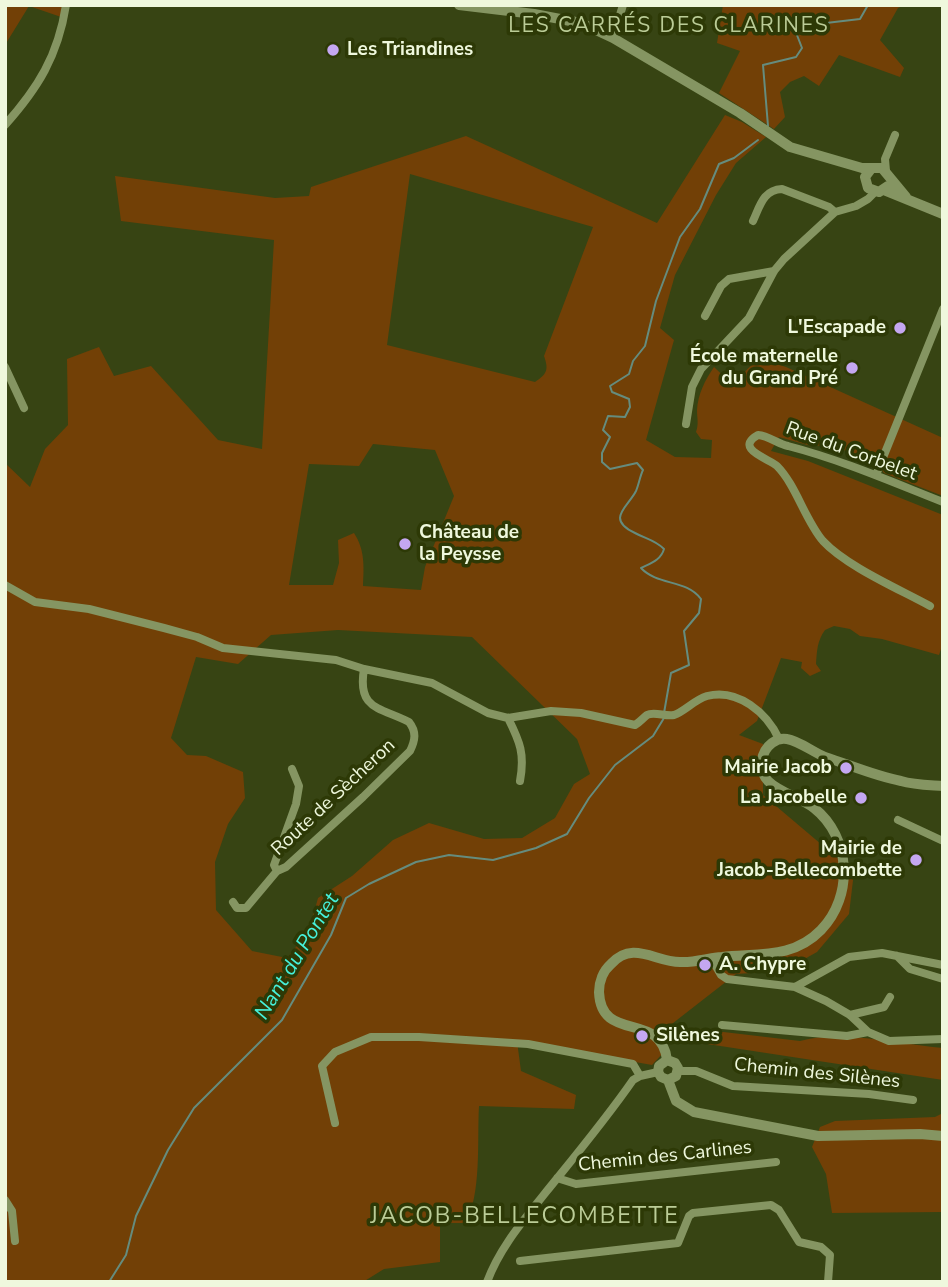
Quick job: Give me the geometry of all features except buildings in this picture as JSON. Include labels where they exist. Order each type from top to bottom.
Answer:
[{"type":"street","points":[[5,125],[23,105],[49,67],[66,5]]},
{"type":"street","points":[[459,5],[533,9],[581,23],[613,38],[740,113],[790,147],[847,164],[905,197],[943,214]]},
{"type":"street","points":[[613,38],[623,5]]},
{"type":"street","points":[[686,424],[692,387],[701,369],[749,318],[774,271],[796,246],[835,212],[856,206],[886,159],[895,135]]},
{"type":"street","points":[[886,159],[888,175],[905,197]]},
{"type":"street","points":[[873,180],[888,175]]},
{"type":"street","points":[[873,180],[888,175]]},
{"type":"street","points":[[753,221],[765,195],[773,189],[782,189],[829,207],[835,212]]},
{"type":"street","points":[[705,316],[721,286],[729,279],[774,271]]},
{"type":"street","points":[[876,475],[943,309]]},
{"type":"street","points":[[5,367],[24,408]]},
{"type":"street","name":"Rue du Corbelet","points":[[930,606],[847,560],[822,540],[778,467],[753,453],[751,442],[758,435],[764,436],[775,442],[811,451],[943,502]]},
{"type":"street","points":[[5,585],[35,602],[89,609],[197,637],[223,648],[336,660],[364,669],[432,683],[488,713],[508,718],[551,711],[581,713],[635,725],[649,714],[677,714],[707,696],[733,697],[748,703],[763,714],[772,724],[779,739]]},
{"type":"street","name":"Route de Sècheron","points":[[292,769],[299,786],[296,804],[274,865],[277,872],[363,797],[410,751],[415,742],[413,727],[409,722],[367,702],[363,694],[364,669]]},
{"type":"street","points":[[508,718],[522,752],[520,781]]},
{"type":"street","points":[[667,1060],[665,1048],[653,1034],[617,1023],[606,1014],[599,991],[603,974],[613,961],[633,952],[676,962],[772,954],[800,946],[826,924],[842,892],[845,872],[842,852],[826,820],[805,802],[769,782],[764,774],[762,757],[772,743],[779,739],[788,739],[825,757],[901,782],[943,786]]},
{"type":"street","points":[[898,820],[943,841]]},
{"type":"street","points":[[233,902],[237,908],[246,908],[277,872]]},
{"type":"street","points":[[795,988],[849,957],[882,953],[943,965]]},
{"type":"street","points":[[727,979],[724,968],[728,956]]},
{"type":"street","points":[[897,956],[910,969],[943,979]]},
{"type":"street","points":[[711,958],[721,975],[727,979],[795,988],[850,1015],[868,1032],[889,1041],[943,1039]]},
{"type":"street","points":[[850,1015],[884,1007],[890,997]]},
{"type":"street","points":[[722,1025],[847,1036],[868,1032]]},
{"type":"street","points":[[335,1123],[322,1066],[335,1052],[371,1037],[419,1037],[528,1044],[633,1064],[640,1076]]},
{"type":"street","points":[[667,1060],[675,1063],[678,1071],[676,1076],[668,1080]]},
{"type":"street","points":[[667,1060],[659,1066],[658,1072],[668,1080],[676,1101],[694,1112],[818,1136],[943,1136]]},
{"type":"street","name":"Chemin des Silènes","points":[[678,1071],[696,1070],[733,1086],[856,1093],[913,1100]]},
{"type":"street","points":[[487,1282],[495,1261],[518,1227],[633,1080],[658,1072]]},
{"type":"street","name":"Chemin des Carlines","points":[[557,1178],[576,1184],[776,1162]]},
{"type":"street","points":[[5,1200],[12,1211],[15,1241]]},
{"type":"street","points":[[520,1261],[678,1243],[690,1214],[771,1205],[779,1209],[799,1242],[821,1247],[830,1255],[828,1282]]},
{"type":"shaded area","points":[[5,5],[69,5],[67,19],[29,6],[5,45]]},
{"type":"shaded area","points":[[723,5],[905,5],[898,8],[880,40],[904,68],[900,77],[839,55],[819,86],[804,76],[790,82],[780,92],[785,117],[774,129],[719,93],[740,51],[717,43]]},
{"type":"shaded area","points":[[725,115],[766,137],[736,163],[716,195],[675,275],[660,328],[674,340],[646,440],[675,457],[711,458],[712,440],[701,439],[696,432],[698,404],[705,382],[714,367],[734,386],[751,366],[761,362],[786,367],[943,438],[943,496],[884,473],[877,463],[831,445],[811,446],[779,437],[771,451],[808,461],[943,515],[943,643],[939,655],[882,639],[860,636],[850,629],[834,626],[825,630],[819,642],[816,664],[821,671],[810,676],[801,668],[802,662],[781,658],[757,721],[739,735],[763,744],[763,795],[854,872],[849,914],[817,952],[783,971],[736,974],[668,1027],[663,1053],[652,1065],[517,1041],[521,1071],[576,1095],[574,1109],[479,1106],[478,1167],[474,1198],[465,1223],[440,1223],[440,1262],[384,1269],[363,1282],[5,1282],[5,463],[30,487],[45,449],[68,425],[67,359],[99,347],[114,376],[151,366],[218,440],[262,449],[274,240],[121,221],[115,176],[275,198],[309,196],[311,187],[466,136],[657,223]],"holes":[[[410,174],[593,227],[544,356],[546,371],[535,382],[387,345]],[[373,444],[435,450],[454,496],[425,567],[421,590],[363,586],[362,552],[354,533],[338,540],[339,563],[333,585],[289,585],[309,464],[359,466]],[[338,630],[472,637],[577,739],[590,774],[574,784],[555,818],[522,838],[484,839],[429,823],[393,840],[352,876],[318,898],[309,931],[287,958],[252,951],[216,910],[215,862],[228,824],[245,798],[243,772],[206,756],[187,755],[171,738],[196,657],[238,664],[271,635]]]},
{"type":"shaded area","points":[[698,1029],[800,1041],[833,1036],[943,1048],[943,1080],[681,1040],[675,1033]]},
{"type":"shaded area","points":[[943,1113],[943,1212],[832,1213],[826,1174],[812,1147],[820,1127],[835,1121],[935,1117]]},
{"type":"waterway","points":[[768,126],[763,65],[796,57],[802,48],[795,30],[804,18],[826,23],[860,19],[868,5]]},
{"type":"waterway","name":"Nant du Pontet","points":[[664,713],[671,673],[689,665],[684,631],[699,613],[701,599],[688,588],[655,578],[641,568],[658,559],[664,549],[621,523],[621,513],[636,491],[643,470],[637,463],[610,469],[602,462],[602,453],[610,437],[603,430],[608,416],[625,417],[630,407],[629,399],[612,392],[610,386],[629,374],[633,361],[645,346],[656,301],[680,237],[700,209],[719,164],[734,158],[758,140]]},
{"type":"waterway","name":"Nant du Pontet","points":[[109,1282],[126,1255],[136,1216],[168,1150],[194,1108],[282,1020],[331,935],[346,898],[416,862],[449,855],[493,860],[536,848],[567,834],[589,798],[615,765],[653,736],[664,718]]},
{"type":"place","name":"Les Triandines","points":[[333,50]]},
{"type":"place","name":"L'Escapade","points":[[900,328]]},
{"type":"place","name":"École maternelle du Grand Pré","points":[[852,368]]},
{"type":"place","name":"Château de la Peysse","points":[[405,544]]},
{"type":"place","name":"Mairie Jacob","points":[[846,768]]},
{"type":"place","name":"La Jacobelle","points":[[861,798]]},
{"type":"place","name":"Mairie de Jacob-Bellecombette","points":[[916,860]]},
{"type":"place","name":"A. Chypre","points":[[705,965]]},
{"type":"place","name":"Silènes","points":[[642,1036]]},
{"type":"district","name":"LES CARRÉS DES CLARINES","points":[[669,27]]},
{"type":"district","name":"JACOB-BELLECOMBETTE","points":[[525,1217]]}]
